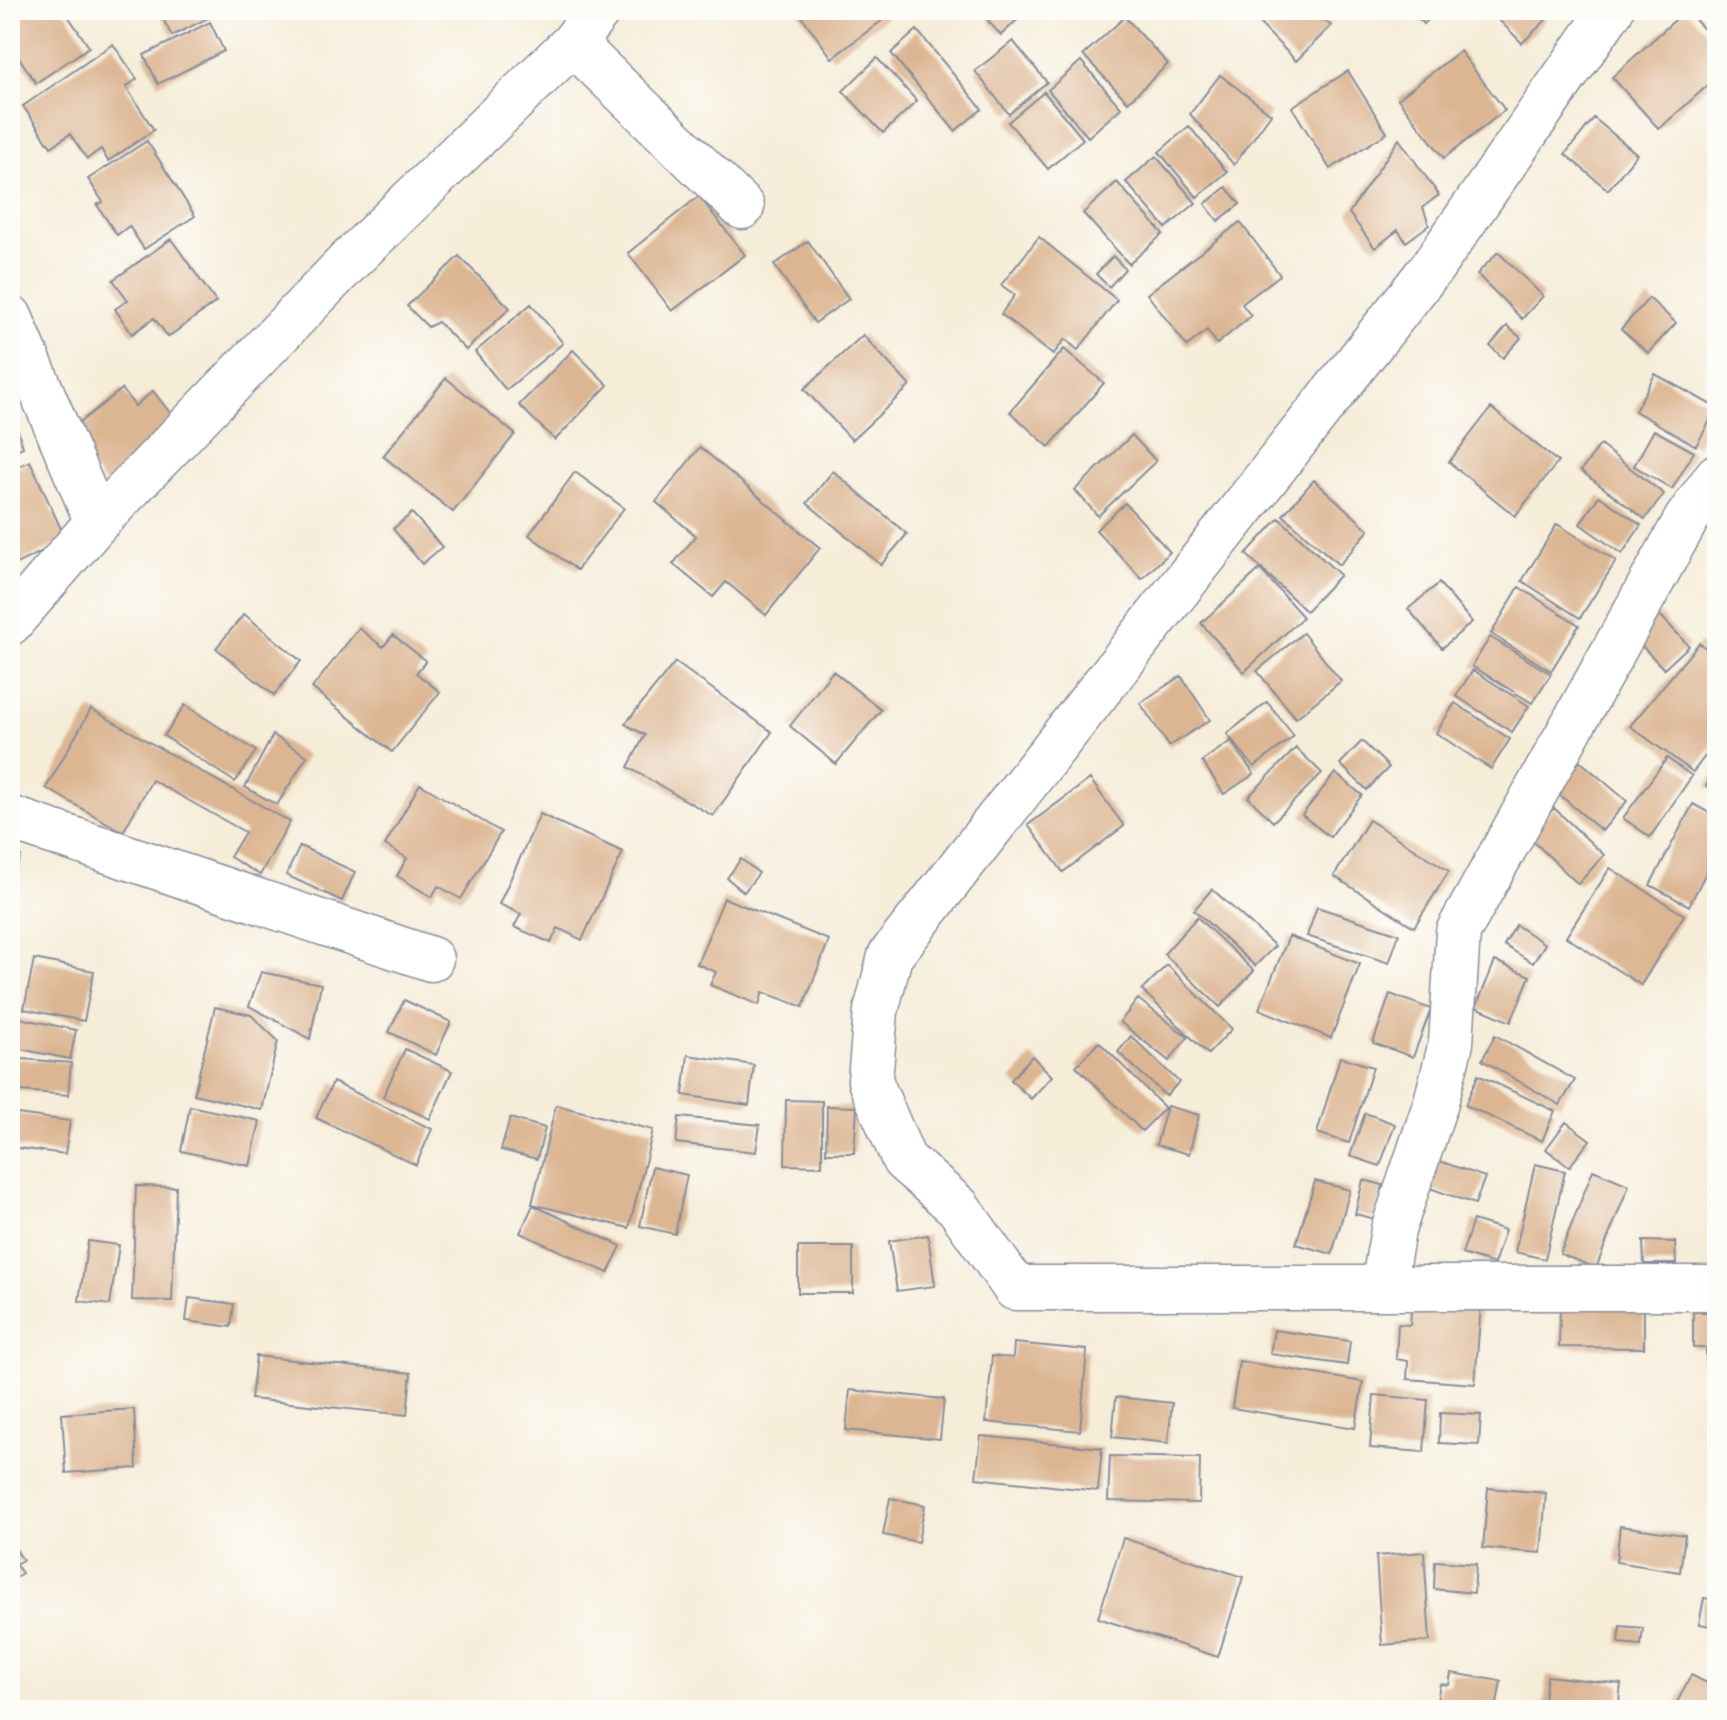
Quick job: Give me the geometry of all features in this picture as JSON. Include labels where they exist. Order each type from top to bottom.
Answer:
[{"type":"street","points":[[1611,10],[1433,266],[890,956],[876,1011],[870,1081],[904,1160],[958,1207],[1015,1288],[1717,1288]]},
{"type":"street","points":[[10,623],[97,522],[349,261],[586,27],[742,207]]},
{"type":"street","points":[[10,317],[97,522]]},
{"type":"street","points":[[1383,1287],[1393,1230],[1436,1102],[1451,1043],[1458,932],[1686,520],[1717,476]]},
{"type":"street","points":[[10,818],[431,959]]},
{"type":"building","points":[[10,10],[64,10],[89,47],[36,83],[10,44]]},
{"type":"building","points":[[158,10],[224,10],[172,36]]},
{"type":"building","points":[[797,10],[896,10],[832,58]]},
{"type":"building","points":[[1000,10],[1028,10],[1001,35],[988,21]]},
{"type":"building","points":[[1272,10],[1314,10],[1331,26],[1296,61],[1259,23]]},
{"type":"building","points":[[1411,10],[1438,10],[1424,24]]},
{"type":"building","points":[[1489,10],[1536,10],[1546,20],[1522,43]]},
{"type":"building","points":[[1686,10],[1717,43],[1717,77],[1659,129],[1612,77]]},
{"type":"building","points":[[1125,17],[1168,64],[1128,102],[1083,55]]},
{"type":"building","points":[[210,22],[224,51],[158,84],[144,55]]},
{"type":"building","points":[[917,30],[982,109],[955,131],[891,53]]},
{"type":"building","points":[[1013,41],[1047,82],[1009,114],[975,71]]},
{"type":"building","points":[[113,44],[137,79],[126,87],[154,130],[108,161],[101,149],[87,159],[70,134],[51,147],[23,106]]},
{"type":"building","points":[[1460,51],[1505,110],[1444,158],[1398,99]]},
{"type":"building","points":[[877,58],[917,101],[883,133],[843,91]]},
{"type":"building","points":[[1081,61],[1121,108],[1088,137],[1048,90]]},
{"type":"building","points":[[1348,71],[1387,133],[1330,169],[1292,107]]},
{"type":"building","points":[[1220,75],[1271,114],[1234,165],[1190,114]]},
{"type":"building","points":[[1044,92],[1083,139],[1048,169],[1008,122]]},
{"type":"building","points":[[1594,118],[1637,154],[1608,190],[1565,154]]},
{"type":"building","points":[[1189,126],[1227,172],[1197,197],[1159,152]]},
{"type":"building","points":[[1399,139],[1439,195],[1423,207],[1429,225],[1406,242],[1398,230],[1375,248],[1349,213]]},
{"type":"building","points":[[147,141],[195,216],[144,249],[129,226],[117,235],[97,205],[103,202],[88,179]]},
{"type":"building","points":[[1156,156],[1196,203],[1166,228],[1126,182]]},
{"type":"building","points":[[1117,182],[1163,234],[1129,264],[1083,213]]},
{"type":"building","points":[[1226,187],[1240,204],[1218,221],[1205,204]]},
{"type":"building","points":[[699,196],[745,255],[672,311],[628,253]]},
{"type":"building","points":[[1240,222],[1280,275],[1242,304],[1251,316],[1217,344],[1207,330],[1187,346],[1147,294]]},
{"type":"building","points":[[1039,237],[1117,300],[1078,350],[1065,339],[1053,355],[1001,314],[1015,295],[1001,285]]},
{"type":"building","points":[[171,239],[216,302],[168,337],[154,318],[132,334],[115,309],[128,300],[113,280]]},
{"type":"building","points":[[808,241],[849,299],[815,323],[774,265]]},
{"type":"building","points":[[1498,252],[1543,296],[1522,319],[1477,274]]},
{"type":"building","points":[[459,256],[510,308],[466,350],[438,322],[428,327],[407,306]]},
{"type":"building","points":[[1113,256],[1125,269],[1109,287],[1096,274]]},
{"type":"building","points":[[1649,298],[1676,323],[1648,353],[1621,329]]},
{"type":"building","points":[[531,304],[563,343],[506,390],[475,352]]},
{"type":"building","points":[[1507,326],[1521,338],[1503,358],[1490,346]]},
{"type":"building","points":[[863,335],[910,386],[852,440],[804,389]]},
{"type":"building","points":[[1064,349],[1104,383],[1049,447],[1010,412]]},
{"type":"building","points":[[573,350],[608,385],[555,440],[519,405]]},
{"type":"building","points":[[1655,374],[1717,408],[1696,446],[1635,411]]},
{"type":"building","points":[[446,378],[515,434],[453,512],[383,456]]},
{"type":"building","points":[[122,389],[135,406],[153,391],[182,428],[108,488],[66,433]]},
{"type":"building","points":[[10,406],[23,447],[10,453]]},
{"type":"building","points":[[1491,408],[1558,462],[1515,516],[1449,462]]},
{"type":"building","points":[[1654,430],[1694,452],[1672,489],[1634,466]]},
{"type":"building","points":[[1132,435],[1156,461],[1098,516],[1075,490]]},
{"type":"building","points":[[1600,445],[1664,494],[1645,519],[1581,471]]},
{"type":"building","points":[[700,447],[820,548],[766,615],[726,582],[713,597],[673,564],[696,536],[656,502]]},
{"type":"building","points":[[30,461],[66,540],[10,567],[10,470]]},
{"type":"building","points":[[833,471],[907,534],[881,565],[807,503]]},
{"type":"building","points":[[575,472],[624,508],[577,570],[529,535]]},
{"type":"building","points":[[1314,480],[1369,530],[1339,565],[1283,515]]},
{"type":"building","points":[[1599,496],[1641,525],[1622,554],[1580,524]]},
{"type":"building","points":[[1125,503],[1170,552],[1142,579],[1096,530]]},
{"type":"building","points":[[412,513],[442,547],[422,564],[393,529]]},
{"type":"building","points":[[1279,518],[1340,575],[1306,611],[1246,554]]},
{"type":"building","points":[[1557,524],[1616,561],[1580,618],[1522,581]]},
{"type":"building","points":[[1260,569],[1303,617],[1244,672],[1201,623]]},
{"type":"building","points":[[1439,583],[1472,622],[1442,648],[1408,609]]},
{"type":"building","points":[[1519,587],[1579,625],[1551,671],[1491,634]]},
{"type":"building","points":[[244,614],[301,661],[274,695],[216,648]]},
{"type":"building","points":[[1659,614],[1689,646],[1664,669],[1634,638]]},
{"type":"building","points":[[359,628],[383,647],[393,635],[426,661],[416,673],[440,692],[392,752],[312,688]]},
{"type":"building","points":[[1303,633],[1341,681],[1296,718],[1257,671]]},
{"type":"building","points":[[1490,637],[1551,674],[1532,703],[1472,666]]},
{"type":"building","points":[[1699,643],[1717,656],[1717,740],[1693,772],[1630,726]]},
{"type":"building","points":[[675,662],[772,732],[713,816],[628,767],[645,735],[625,724]]},
{"type":"building","points":[[1473,670],[1529,706],[1512,732],[1456,696]]},
{"type":"building","points":[[833,671],[881,710],[836,764],[790,726]]},
{"type":"building","points":[[1181,676],[1210,720],[1169,746],[1140,703]]},
{"type":"building","points":[[1267,702],[1294,736],[1254,767],[1227,734]]},
{"type":"building","points":[[1455,703],[1510,739],[1491,769],[1436,733]]},
{"type":"building","points":[[185,705],[256,751],[235,782],[164,736]]},
{"type":"building","points":[[91,709],[290,822],[260,875],[230,857],[245,832],[152,780],[123,832],[46,788]]},
{"type":"building","points":[[273,735],[307,756],[277,805],[245,787]]},
{"type":"building","points":[[1231,741],[1254,774],[1224,794],[1202,761]]},
{"type":"building","points":[[1362,741],[1389,767],[1367,790],[1340,764]]},
{"type":"building","points":[[1296,748],[1322,773],[1273,822],[1248,797]]},
{"type":"building","points":[[1667,758],[1692,776],[1650,837],[1623,818]]},
{"type":"building","points":[[1580,761],[1627,801],[1602,831],[1554,790]]},
{"type":"building","points":[[1717,769],[1717,793],[1706,786]]},
{"type":"building","points":[[1335,773],[1362,795],[1330,837],[1302,815]]},
{"type":"building","points":[[1090,779],[1124,826],[1063,872],[1028,825]]},
{"type":"building","points":[[420,784],[501,832],[461,899],[438,886],[432,897],[397,876],[407,858],[385,845]]},
{"type":"building","points":[[1693,804],[1717,817],[1717,851],[1689,906],[1650,885]]},
{"type":"building","points":[[1554,808],[1604,855],[1578,884],[1528,836]]},
{"type":"building","points":[[540,814],[623,852],[582,940],[558,928],[551,943],[514,927],[521,914],[499,904]]},
{"type":"building","points":[[1369,820],[1449,871],[1414,927],[1334,876]]},
{"type":"building","points":[[300,846],[355,872],[342,901],[286,875]]},
{"type":"building","points":[[10,852],[21,856],[10,884]]},
{"type":"building","points":[[741,859],[759,873],[744,892],[727,878]]},
{"type":"building","points":[[1610,868],[1684,915],[1641,985],[1566,937]]},
{"type":"building","points":[[1212,889],[1275,946],[1255,966],[1194,910]]},
{"type":"building","points":[[724,898],[829,940],[803,1007],[763,992],[759,1005],[710,985],[716,972],[697,964]]},
{"type":"building","points":[[1317,907],[1399,934],[1389,963],[1307,936]]},
{"type":"building","points":[[1197,917],[1254,971],[1220,1007],[1164,954]]},
{"type":"building","points":[[1516,925],[1545,944],[1533,963],[1504,945]]},
{"type":"building","points":[[1289,936],[1360,964],[1331,1038],[1259,1009]]},
{"type":"building","points":[[34,959],[94,971],[84,1021],[24,1009]]},
{"type":"building","points":[[1495,961],[1530,976],[1511,1022],[1476,1007]]},
{"type":"building","points":[[1167,965],[1232,1029],[1208,1054],[1142,990]]},
{"type":"building","points":[[261,972],[321,984],[310,1039],[249,1006]]},
{"type":"building","points":[[1390,994],[1431,1009],[1413,1057],[1373,1043]]},
{"type":"building","points":[[1138,999],[1188,1037],[1169,1061],[1120,1022]]},
{"type":"building","points":[[404,1000],[451,1022],[436,1055],[389,1032]]},
{"type":"building","points":[[215,1007],[251,1015],[278,1041],[262,1110],[194,1094]]},
{"type":"building","points":[[10,1016],[76,1030],[70,1059],[10,1047]]},
{"type":"building","points":[[1495,1035],[1575,1080],[1560,1105],[1482,1060]]},
{"type":"building","points":[[1131,1036],[1179,1082],[1166,1096],[1118,1052]]},
{"type":"building","points":[[1099,1042],[1165,1108],[1142,1131],[1076,1066]]},
{"type":"building","points":[[405,1049],[452,1071],[430,1119],[383,1097]]},
{"type":"building","points":[[688,1055],[754,1065],[749,1105],[683,1095]]},
{"type":"building","points":[[1032,1056],[1052,1076],[1031,1099],[1011,1080]]},
{"type":"building","points":[[1340,1057],[1373,1067],[1349,1143],[1317,1133]]},
{"type":"building","points":[[10,1058],[71,1063],[68,1095],[10,1090]]},
{"type":"building","points":[[1478,1075],[1555,1111],[1542,1141],[1465,1105]]},
{"type":"building","points":[[333,1082],[432,1129],[416,1165],[316,1118]]},
{"type":"building","points":[[786,1100],[822,1101],[822,1166],[785,1165]]},
{"type":"building","points":[[556,1105],[653,1130],[629,1228],[532,1204]]},
{"type":"building","points":[[190,1106],[260,1121],[250,1166],[181,1151]]},
{"type":"building","points":[[827,1106],[857,1107],[854,1153],[826,1153]]},
{"type":"building","points":[[1167,1106],[1199,1115],[1189,1154],[1156,1145]]},
{"type":"building","points":[[10,1113],[70,1121],[65,1154],[10,1147]]},
{"type":"building","points":[[1365,1113],[1395,1124],[1380,1166],[1350,1156]]},
{"type":"building","points":[[679,1117],[760,1125],[756,1152],[676,1143]]},
{"type":"building","points":[[510,1118],[545,1128],[537,1159],[501,1150]]},
{"type":"building","points":[[1566,1122],[1590,1140],[1569,1167],[1546,1149]]},
{"type":"building","points":[[1428,1157],[1485,1177],[1475,1204],[1418,1184]]},
{"type":"building","points":[[1535,1164],[1565,1171],[1545,1259],[1515,1252]]},
{"type":"building","points":[[652,1167],[687,1175],[675,1234],[640,1226]]},
{"type":"building","points":[[1593,1170],[1629,1185],[1596,1268],[1560,1254]]},
{"type":"building","points":[[1363,1180],[1383,1185],[1376,1219],[1355,1214]]},
{"type":"building","points":[[1315,1181],[1350,1190],[1332,1254],[1296,1244]]},
{"type":"building","points":[[136,1186],[176,1187],[172,1301],[132,1300]]},
{"type":"building","points":[[533,1205],[621,1246],[608,1273],[520,1233]]},
{"type":"building","points":[[1473,1220],[1505,1230],[1494,1264],[1462,1254]]},
{"type":"building","points":[[928,1235],[935,1286],[897,1291],[889,1241]]},
{"type":"building","points":[[88,1241],[119,1245],[110,1305],[79,1301]]},
{"type":"building","points":[[1643,1241],[1675,1242],[1676,1264],[1644,1264]]},
{"type":"building","points":[[798,1247],[853,1247],[853,1293],[798,1293]]},
{"type":"building","points":[[1706,1297],[1717,1297],[1717,1364],[1706,1364],[1706,1348],[1693,1348],[1693,1312],[1706,1312]]},
{"type":"building","points":[[189,1298],[234,1304],[231,1327],[186,1321]]},
{"type":"building","points":[[1412,1299],[1481,1304],[1475,1384],[1407,1379],[1408,1361],[1396,1359],[1398,1324],[1410,1325]]},
{"type":"building","points":[[1560,1304],[1644,1305],[1644,1348],[1559,1347]]},
{"type":"building","points":[[1274,1330],[1350,1341],[1347,1365],[1270,1354]]},
{"type":"building","points":[[1014,1343],[1087,1350],[1080,1431],[986,1422],[992,1356],[1013,1358]]},
{"type":"building","points":[[256,1356],[411,1373],[407,1415],[251,1399]]},
{"type":"building","points":[[1239,1361],[1363,1382],[1355,1428],[1232,1408]]},
{"type":"building","points":[[850,1390],[944,1399],[940,1439],[846,1430]]},
{"type":"building","points":[[1374,1395],[1428,1400],[1424,1452],[1370,1448]]},
{"type":"building","points":[[1116,1397],[1172,1403],[1168,1443],[1112,1437]]},
{"type":"building","points":[[134,1409],[137,1468],[66,1473],[62,1414]]},
{"type":"building","points":[[1440,1413],[1481,1415],[1479,1445],[1439,1443]]},
{"type":"building","points":[[981,1436],[1102,1448],[1098,1491],[976,1478]]},
{"type":"building","points":[[1110,1456],[1200,1458],[1199,1503],[1108,1501]]},
{"type":"building","points":[[1488,1488],[1546,1493],[1541,1553],[1483,1548]]},
{"type":"building","points":[[890,1498],[925,1505],[918,1542],[883,1535]]},
{"type":"building","points":[[1620,1526],[1685,1535],[1680,1572],[1616,1562]]},
{"type":"building","points":[[1123,1538],[1243,1577],[1218,1657],[1098,1618]]},
{"type":"building","points":[[10,1541],[23,1560],[15,1564],[22,1573],[10,1581]]},
{"type":"building","points":[[1424,1552],[1430,1641],[1382,1645],[1376,1556]]},
{"type":"building","points":[[1435,1561],[1476,1564],[1474,1593],[1434,1589]]},
{"type":"building","points":[[1704,1598],[1717,1600],[1717,1627],[1699,1624]]},
{"type":"building","points":[[1620,1626],[1643,1628],[1641,1645],[1619,1643]]},
{"type":"building","points":[[1451,1673],[1501,1681],[1496,1710],[1441,1710],[1442,1702],[1437,1701],[1440,1684],[1449,1685]]},
{"type":"building","points":[[1691,1675],[1717,1688],[1717,1703],[1713,1710],[1673,1710]]},
{"type":"building","points":[[1547,1676],[1621,1684],[1618,1710],[1543,1710]]},
{"type":"building","points":[[493,1701],[497,1710],[471,1710]]}]
